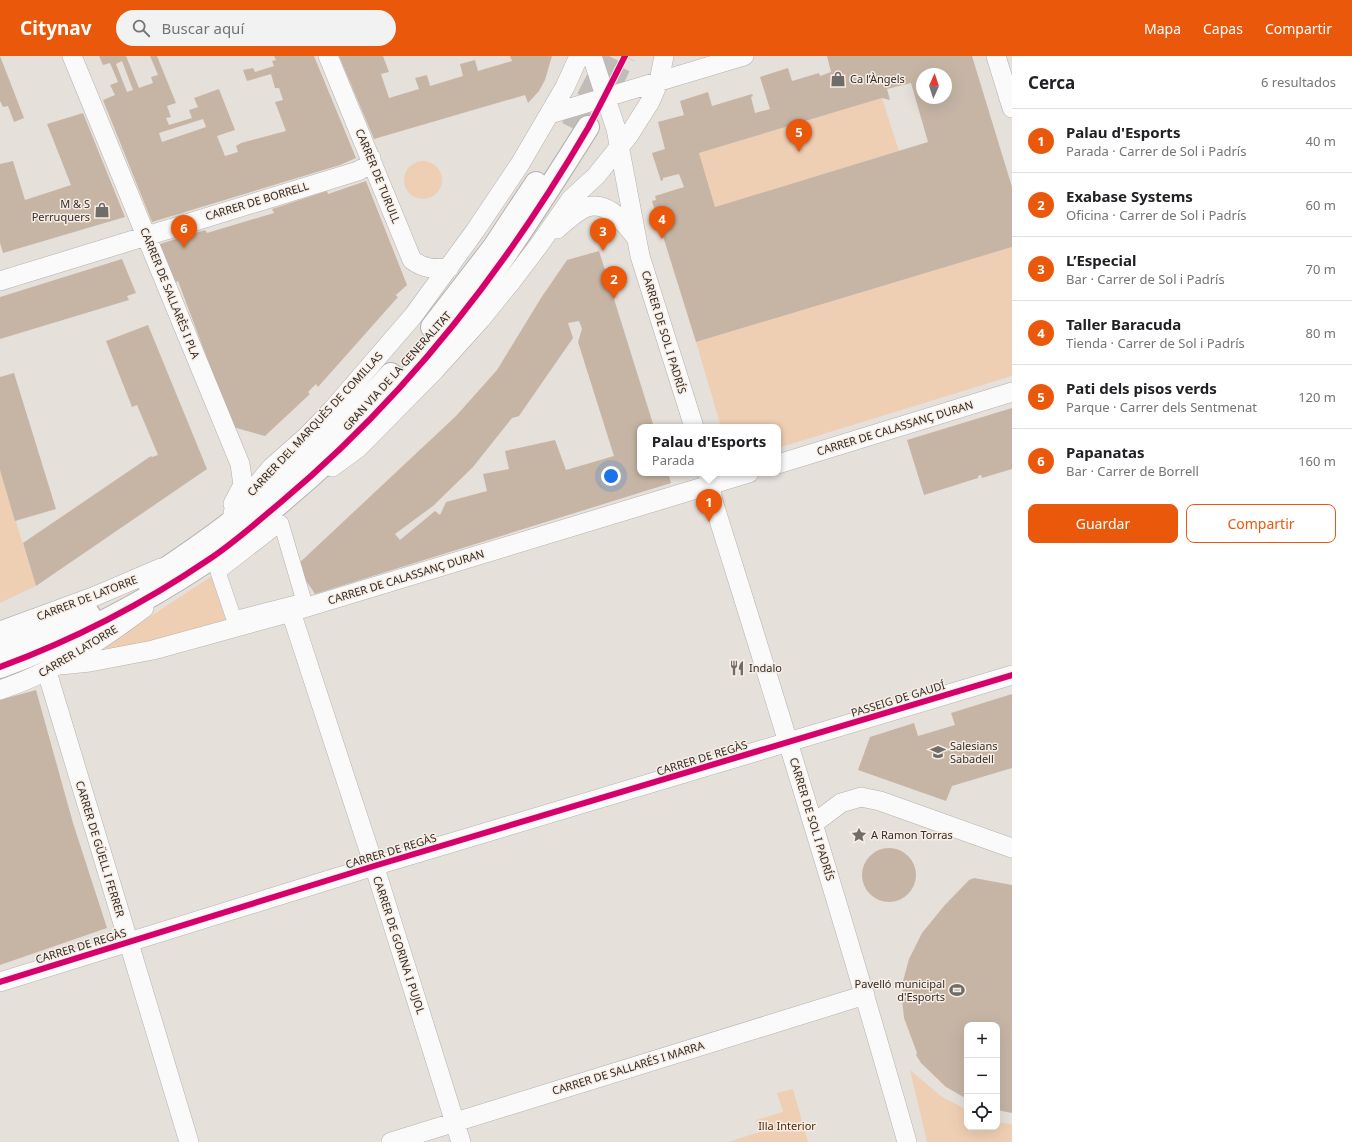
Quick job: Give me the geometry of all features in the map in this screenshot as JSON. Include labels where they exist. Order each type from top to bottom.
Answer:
[{"type":"street","name":"CARRER DE SALLARÈS I PLA","points":[[72,56],[241,469],[243,485],[219,530]]},
{"type":"street","name":"CARRER DE TURULL","points":[[328,56],[372,158],[412,260],[421,266],[432,269],[449,268]]},
{"type":"street","name":"CARRER DEL MARQUÈS DE COMILLAS","points":[[219,530],[272,467],[307,436],[370,368],[413,316],[449,268],[520,164],[550,114],[573,71],[579,56]]},
{"type":"street","name":"CARRER DE SOL I PADRÍS","points":[[592,56],[620,146],[635,236],[693,424]]},
{"type":"street","points":[[278,504],[358,448],[435,370],[481,319],[539,245],[571,199],[596,176],[620,146],[650,102],[659,82],[664,56]]},
{"type":"street","points":[[550,114],[608,105],[659,82],[744,56]]},
{"type":"street","points":[[996,56],[1012,108]]},
{"type":"street","name":"GRAN VIA DE LA GENERALITAT","points":[[0,647],[85,617],[124,595],[173,563],[219,530],[283,481],[325,444],[402,363],[493,248],[580,128],[526,226],[488,280],[446,332],[376,413],[319,470],[241,536],[208,560],[119,614],[72,638],[0,667]]},
{"type":"street","name":"CARRER DE BORRELL","points":[[0,281],[358,170],[367,166],[372,158]]},
{"type":"street","name":"CARRER DE SOL I PADRÍS","points":[[539,245],[554,231],[587,208],[611,210],[635,236]]},
{"type":"street","name":"CARRER DE CALASSANÇ DURAN","points":[[781,463],[1012,392]]},
{"type":"street","name":"CARRER DE CALASSANÇ DURAN","points":[[53,668],[152,650],[297,607],[709,479],[729,476]]},
{"type":"street","name":"CARRER DE SOL I PADRÍS","points":[[709,479],[713,501],[789,742],[865,995],[907,1142]]},
{"type":"street","points":[[281,523],[297,607],[234,619],[218,572],[281,523]]},
{"type":"street","name":"CARRER LATORRE","points":[[0,690],[25,682],[53,668],[104,638],[208,560]]},
{"type":"street","name":"CARRER DE LATORRE","points":[[0,631],[93,596],[173,563]]},
{"type":"street","name":"CARRER DE GORINA I PUJOL","points":[[297,607],[374,866],[461,1142]]},
{"type":"street","name":"CARRER DE GÜELL I FERRER","points":[[53,668],[128,942],[189,1142]]},
{"type":"street","name":"PASSEIG DE GAUDÍ","points":[[789,742],[1012,675]]},
{"type":"street","name":"CARRER DE REGÀS","points":[[0,982],[374,866],[789,742]]},
{"type":"street","points":[[813,824],[841,803],[861,797],[880,801],[1012,848]]},
{"type":"street","name":"CARRER DE SALLARÉS I MARRA","points":[[391,1142],[865,995]]},
{"type":"green space","points":[[882,98],[899,151],[715,207],[699,153]]},
{"type":"green space","points":[[419,161],[427,161],[434,164],[439,169],[442,180],[439,191],[434,196],[427,199],[419,199],[412,196],[407,191],[404,184],[404,176],[407,169],[412,164]]},
{"type":"green space","points":[[1012,247],[1012,376],[781,447],[781,424],[720,424],[696,342]]},
{"type":"green space","points":[[0,470],[36,586],[0,603]]},
{"type":"green space","points":[[218,572],[234,619],[108,653],[105,646]]},
{"type":"green space","points":[[910,1070],[941,1096],[964,1108],[964,1130],[1000,1130],[1000,1122],[1012,1124],[1012,1142],[927,1142]]},
{"type":"green space","name":"Illa Interior","points":[[793,1089],[808,1142],[728,1142],[759,1132],[756,1120],[783,1112],[777,1093]]},
{"type":"building","points":[[0,56],[24,118],[14,122],[8,106],[3,107],[0,101]]},
{"type":"building","points":[[99,56],[126,56],[139,88],[153,83],[151,77],[158,75],[150,56],[157,56],[176,103],[167,106],[171,117],[166,118],[169,125],[192,118],[189,110],[198,107],[194,98],[219,89],[235,130],[217,136],[225,156],[238,152],[236,146],[241,143],[286,131],[275,102],[283,100],[279,88],[275,88],[271,74],[247,81],[243,70],[253,68],[255,72],[274,66],[272,61],[276,60],[274,56],[314,56],[356,158],[340,165],[152,222],[103,100],[115,95],[110,85],[118,82],[110,63],[103,65]],"holes":[[[122,61],[133,90],[127,92],[116,64]],[[203,119],[206,127],[162,142],[159,133]]]},
{"type":"building","points":[[339,56],[383,56],[389,72],[381,74],[389,98],[419,89],[415,78],[427,75],[430,86],[463,76],[460,64],[475,60],[478,71],[512,61],[510,56],[552,56],[545,80],[539,91],[528,103],[525,95],[374,139]]},
{"type":"building","points":[[827,56],[972,56],[1012,187],[1012,247],[696,342],[652,201],[656,200],[655,196],[684,187],[679,174],[663,178],[661,181],[652,153],[665,149],[658,122],[684,115],[680,101],[708,92],[712,106],[752,94],[753,96],[751,97],[755,113],[770,109],[760,77],[788,68],[792,81],[819,73],[820,76],[831,72]],"holes":[[[916,68],[952,68],[952,104],[917,104],[928,142],[715,207],[699,153],[882,98],[890,100],[887,89],[911,83],[916,100]]]},
{"type":"building","points":[[83,113],[125,217],[3,253],[0,243],[0,164],[13,161],[25,200],[71,185],[47,124]]},
{"type":"building","points":[[366,181],[407,285],[396,295],[392,292],[398,297],[318,387],[316,384],[308,392],[310,394],[265,436],[233,427],[178,281],[175,283],[160,244],[205,230],[207,233],[274,213],[272,209],[327,191],[328,194]]},
{"type":"building","points":[[599,251],[653,424],[637,424],[637,476],[669,476],[671,483],[315,594],[296,566],[456,416],[497,370],[541,298],[567,260]],"holes":[[[579,321],[582,329],[578,342],[614,456],[566,470],[555,440],[505,451],[509,469],[483,474],[487,491],[446,502],[440,515],[435,511],[400,540],[395,534],[433,506],[473,467],[512,418],[519,416],[573,338],[568,323]]]},
{"type":"building","points":[[122,259],[136,293],[127,296],[129,300],[0,339],[0,297]]},
{"type":"building","points":[[148,325],[207,469],[36,586],[23,543],[151,456],[158,455],[137,405],[132,407],[106,341]]},
{"type":"building","points":[[14,373],[56,509],[15,521],[0,470],[0,377]]},
{"type":"building","points":[[1012,408],[1012,469],[982,478],[981,475],[978,476],[978,478],[924,495],[907,440]]},
{"type":"building","points":[[36,690],[73,823],[107,928],[0,965],[0,700]]},
{"type":"building","name":"Salesians Sabadell","points":[[1012,694],[1012,768],[952,786],[946,801],[858,770],[870,737],[914,723],[918,736],[955,725],[951,713]]},
{"type":"building","points":[[889,848],[899,850],[908,856],[914,865],[916,875],[914,885],[908,894],[899,900],[889,902],[879,900],[870,894],[864,885],[862,875],[864,865],[870,856],[879,850]]},
{"type":"building","name":"Pavelló municipal d'Esports","points":[[974,878],[1012,885],[1012,1113],[1000,1111],[1000,1022],[964,1022],[964,1097],[946,1087],[921,1063],[916,1055],[917,1053],[904,1018],[902,999],[903,981],[909,959],[922,933],[944,906],[969,880]]},
{"type":"tunnel","points":[[572,128],[609,56]]},
{"type":"tunnel","points":[[610,86],[625,56]]},
{"type":"cycle path","points":[[0,667],[54,645],[107,620],[183,576],[218,553],[281,502],[326,462],[370,419],[411,375],[451,328],[488,280],[557,180],[588,128],[625,56]]},
{"type":"cycle path","points":[[0,982],[374,866],[1012,675]]},
{"type":"place","name":"Ca l’Àngels","points":[[838,79]]},
{"type":"place","name":"Pati dels pisos verds","points":[[799,152]]},
{"type":"place","name":"M & S Perruquers","points":[[102,210]]},
{"type":"place","name":"Taller Baracuda","points":[[662,239]]},
{"type":"place","name":"Papanatas","points":[[184,248]]},
{"type":"place","name":"L’Especial","points":[[603,251]]},
{"type":"place","name":"Exabase Systems","points":[[614,299]]},
{"type":"place","name":"Palau d'Esports","points":[[709,522]]},
{"type":"place","name":"Indalo","points":[[737,668]]},
{"type":"place","name":"Salesians Sabadell","points":[[938,752]]},
{"type":"place","name":"A Ramon Torras","points":[[859,835]]},
{"type":"place","name":"Pavelló municipal d'Esports","points":[[957,990]]}]
